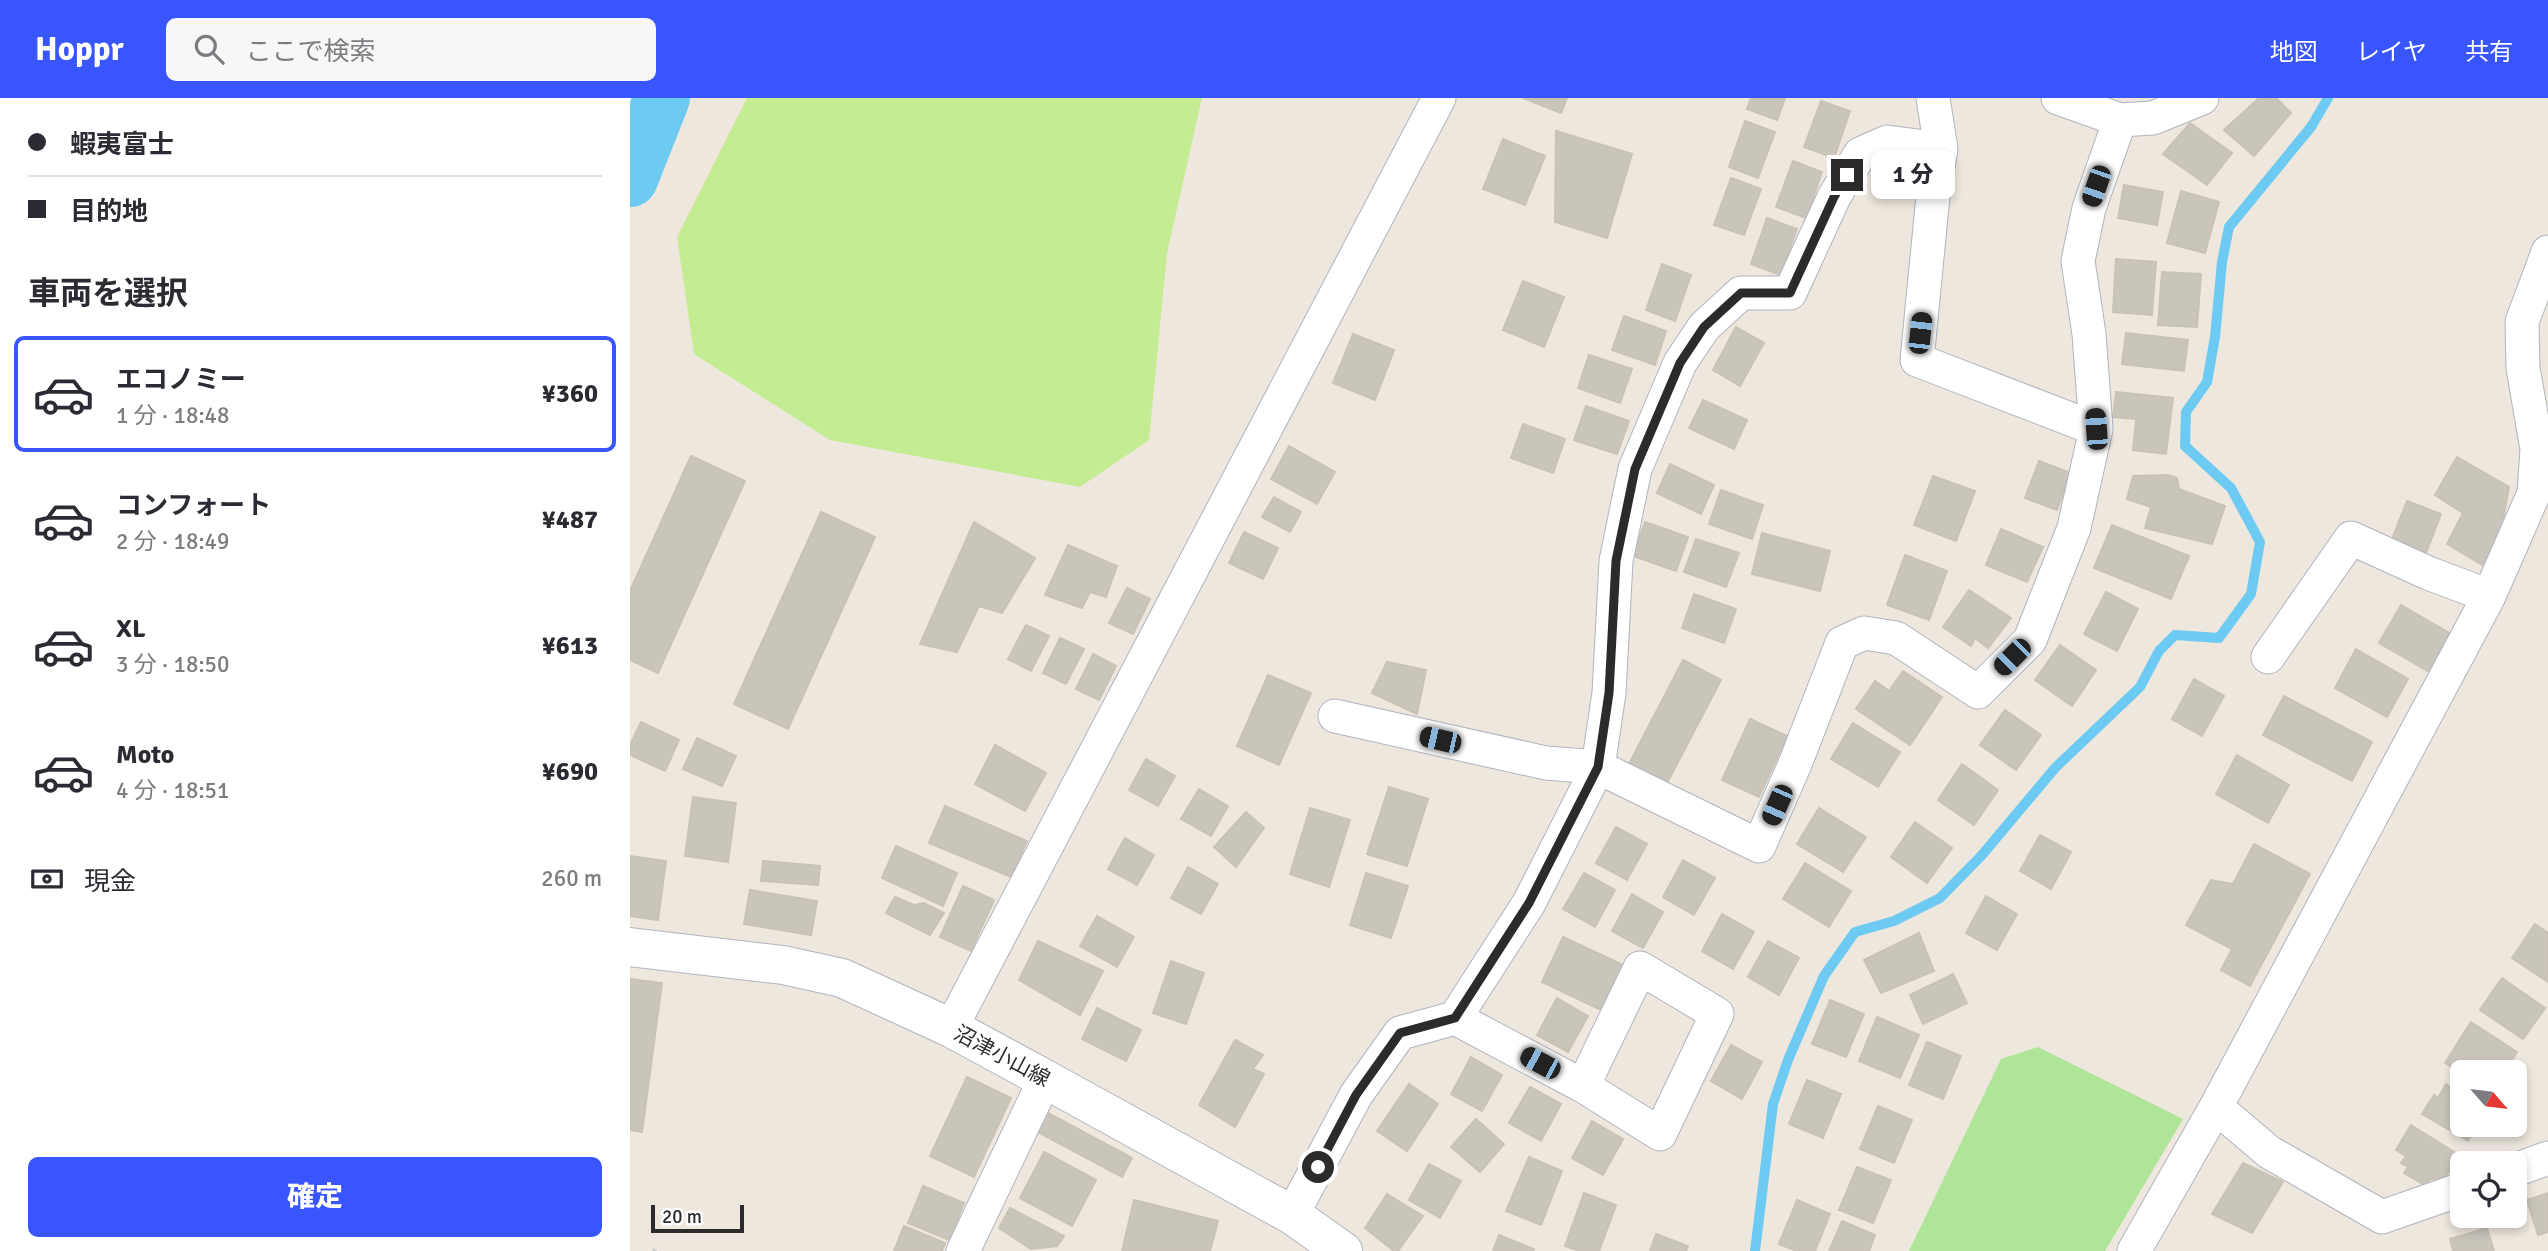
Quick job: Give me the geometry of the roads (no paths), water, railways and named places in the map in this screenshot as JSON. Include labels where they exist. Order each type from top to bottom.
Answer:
[{"type":"main road","name":"沼津小山線","points":[[630,947],[783,965],[842,978],[951,1028],[1045,1079],[1292,1214],[1343,1251]]},
{"type":"street","points":[[951,1028],[1439,98]]},
{"type":"street","points":[[1933,98],[1941,149],[1933,196],[1917,360],[2096,429]]},
{"type":"street","points":[[2058,98],[2120,120],[2153,118],[2202,98]]},
{"type":"street","points":[[1335,716],[1546,764],[1598,767],[1759,846],[1795,764],[1842,643],[1864,633],[1896,638],[1978,692],[2030,640],[2074,528],[2096,429],[2089,334],[2078,261],[2089,208],[2120,120]]},
{"type":"street","points":[[1292,1214],[1356,1095],[1400,1033],[1455,1018],[1529,903],[1598,767],[1609,693],[1616,561],[1635,469],[1680,363],[1704,327],[1741,293],[1790,293],[1834,197],[1860,154],[1887,142],[1941,149]]},
{"type":"street","points":[[2134,1251],[2217,1107],[2489,596],[2534,493],[2537,449],[2523,368],[2522,322],[2548,252]]},
{"type":"street","points":[[2268,657],[2351,538],[2428,573],[2489,596]]},
{"type":"street","points":[[1455,1018],[1583,1086],[1660,1134],[1717,1014],[1640,968],[1583,1086]]},
{"type":"street","points":[[963,1251],[1045,1079]]},
{"type":"street","points":[[2217,1107],[2269,1152],[2382,1217],[2450,1193]]},
{"type":"street","points":[[2527,1166],[2548,1158]]},
{"type":"waterway","points":[[630,179],[662,98]]},
{"type":"waterway","points":[[1755,1251],[1773,1104],[1788,1060],[1824,976],[1855,932],[1894,921],[1940,898],[1982,855],[2055,768],[2140,687],[2159,651],[2175,635],[2219,638],[2251,594],[2260,542],[2231,488],[2185,446],[2186,412],[2207,382],[2229,227],[2311,127],[2328,98]]}]
